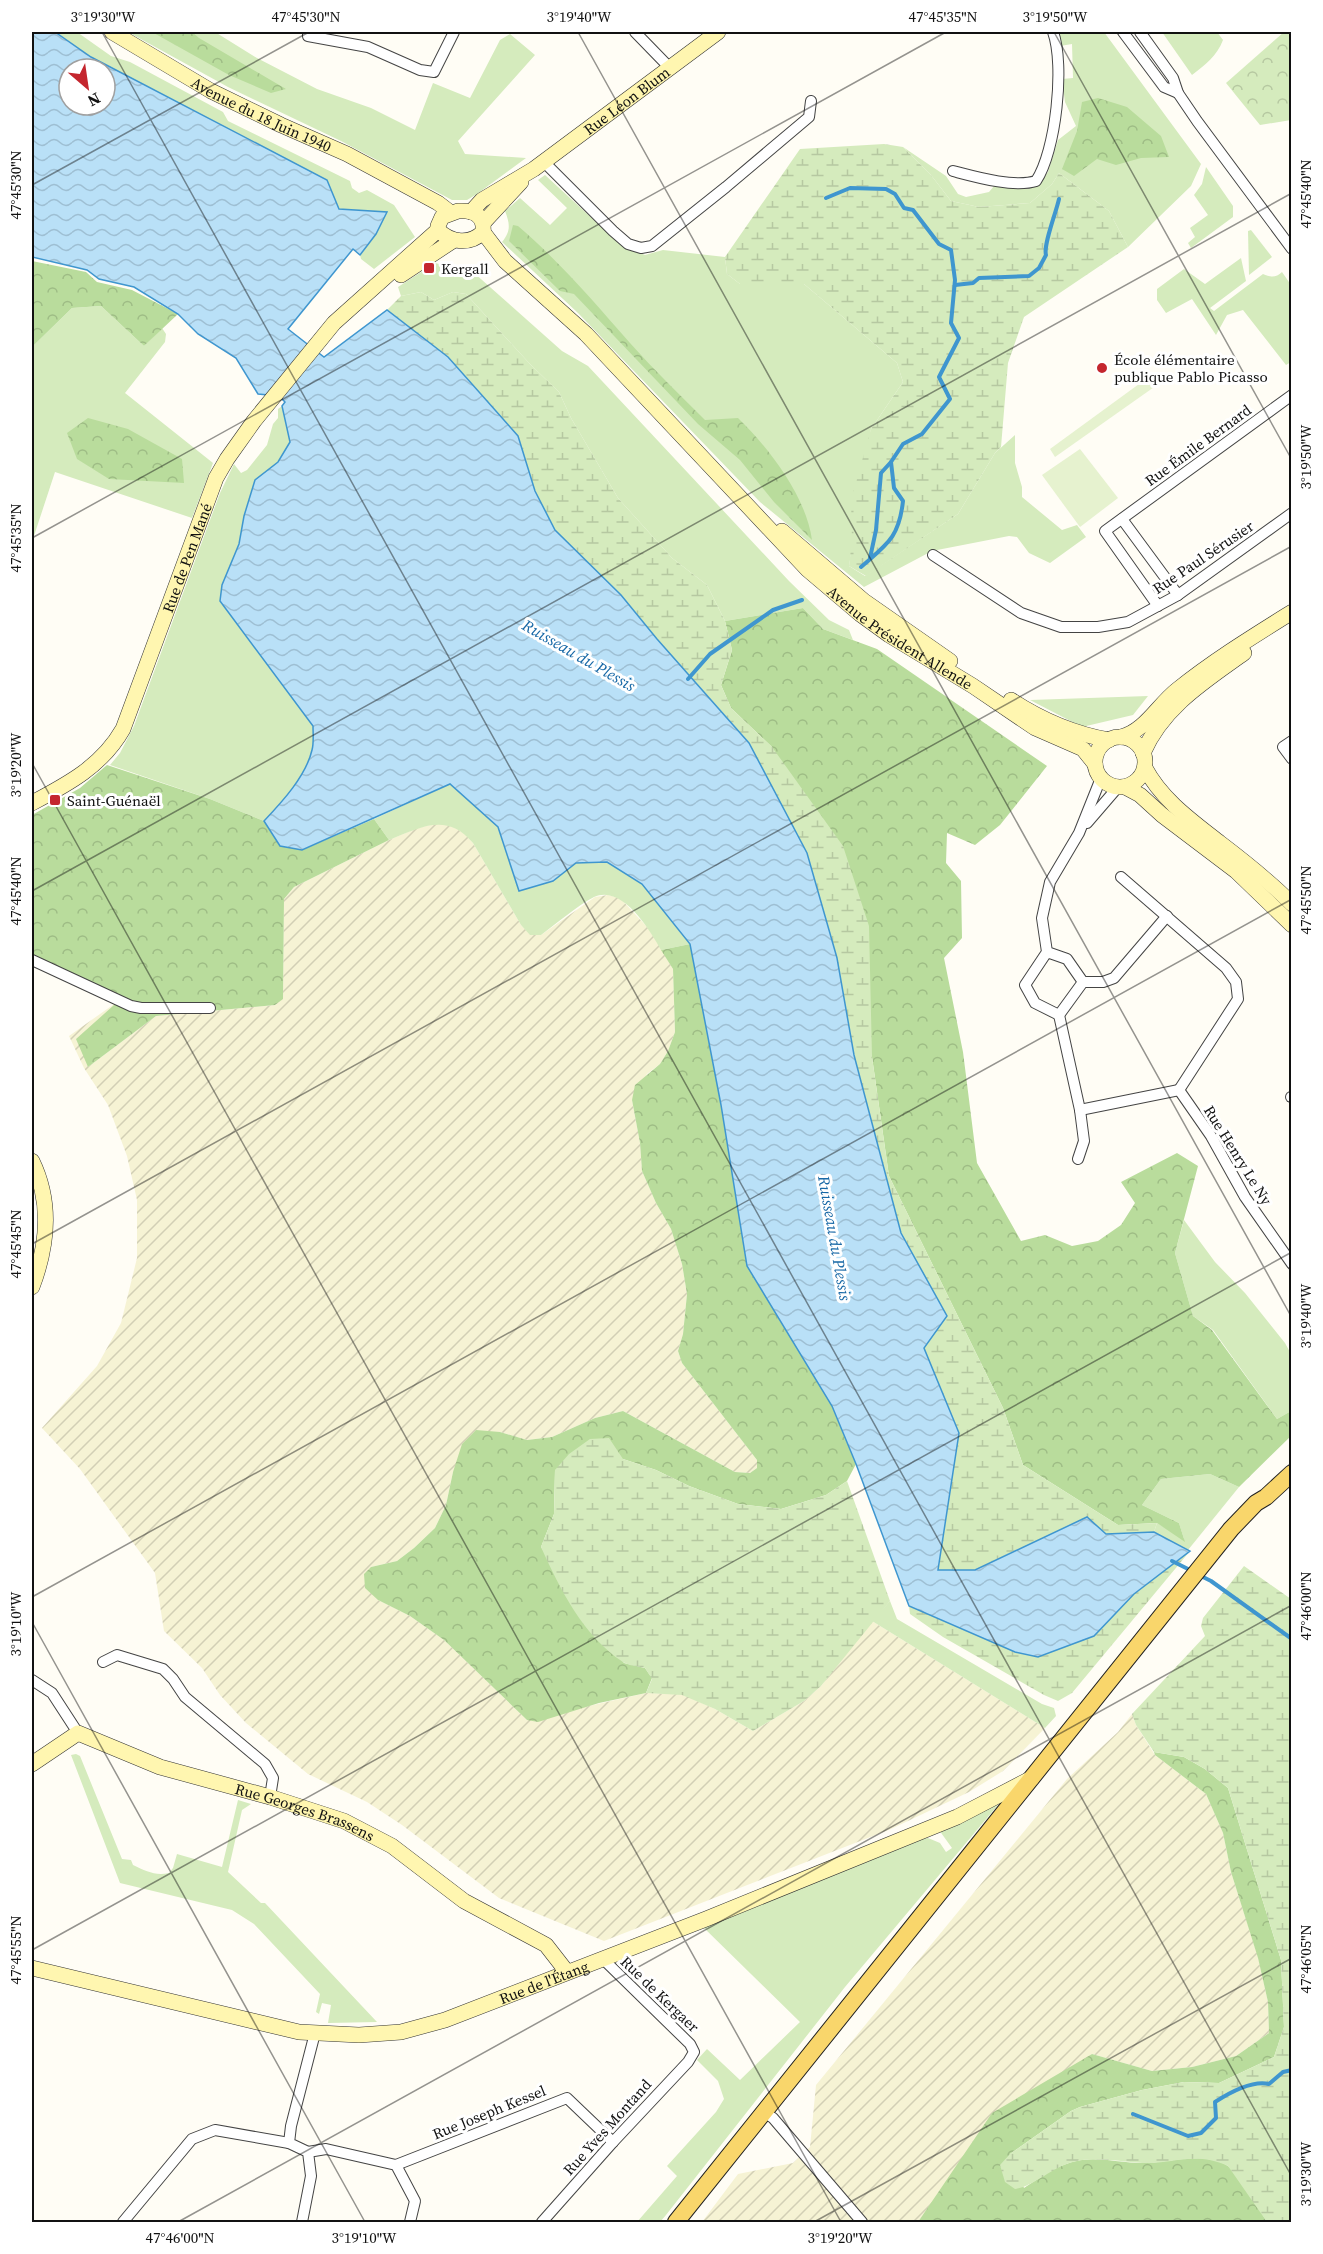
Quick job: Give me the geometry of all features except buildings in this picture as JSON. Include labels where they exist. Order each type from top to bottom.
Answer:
[{"type":"main road","points":[[1256,1503],[1260,1491],[1292,1457]]},
{"type":"main road","points":[[676,2223],[1208,1558],[1256,1503],[1292,1473]]},
{"type":"street","name":"Avenue du 18 Juin 1940","points":[[112,32],[211,90],[281,125],[347,154],[438,203],[443,221],[454,240]]},
{"type":"street","points":[[308,32],[308,36],[368,47],[420,70],[434,72],[454,32]]},
{"type":"street","points":[[635,32],[669,68]]},
{"type":"street","name":"Rue Léon Blum","points":[[471,212],[482,200],[538,165],[718,32]]},
{"type":"street","points":[[953,171],[1001,181],[1028,184],[1036,181],[1044,167],[1059,88],[1057,42],[1053,32]]},
{"type":"street","points":[[1123,32],[1164,87],[1178,93]]},
{"type":"street","points":[[1140,32],[1173,78],[1178,93],[1226,162],[1292,249]]},
{"type":"street","points":[[538,165],[628,244],[641,248],[652,246],[726,188],[809,117],[811,101]]},
{"type":"street","name":"Rue Léon Blum","points":[[480,231],[538,165]]},
{"type":"street","points":[[443,221],[471,212]]},
{"type":"street","name":"Avenue Président Allende","points":[[471,212],[481,217],[480,231],[504,261],[585,334],[808,570],[889,635],[973,686],[1035,728],[1083,749],[1098,771]]},
{"type":"street","name":"Rue de Pen Mané","points":[[32,803],[83,774],[104,756],[123,729],[216,478],[227,459],[265,407],[334,323],[443,221]]},
{"type":"street","points":[[454,240],[480,231]]},
{"type":"street","name":"Rue de Pen Mané","points":[[351,309],[454,240]]},
{"type":"street","name":"Rue Émile Bernard","points":[[1122,519],[1292,395]]},
{"type":"street","name":"Avenue Président Allende","points":[[725,483],[864,602],[903,630],[1022,708],[1092,738],[1115,739]]},
{"type":"street","name":"Rue Paul Sérusier","points":[[933,555],[1021,613],[1061,627],[1098,627],[1128,622],[1178,595],[1292,513]]},
{"type":"street","points":[[1158,606],[1106,531],[1122,519],[1178,595]]},
{"type":"street","points":[[1079,833],[1098,771],[1099,749],[1115,739],[1131,735],[1175,692],[1221,657],[1292,614]]},
{"type":"street","points":[[1059,1015],[1035,1003],[1025,985],[1047,952],[1042,918],[1050,882],[1079,833],[1121,787],[1137,781],[1149,740],[1167,716],[1188,694],[1292,614]]},
{"type":"street","points":[[1115,739],[1137,744],[1152,781],[1178,811],[1238,857],[1292,904]]},
{"type":"street","points":[[1292,741],[1283,747],[1292,759]]},
{"type":"street","points":[[1098,771],[1106,783],[1140,795],[1162,815],[1236,871],[1292,925]]},
{"type":"street","points":[[1080,1110],[1179,1090],[1238,999],[1236,982],[1226,968],[1121,877]]},
{"type":"street","points":[[1083,982],[1103,982],[1114,978],[1167,916]]},
{"type":"street","points":[[1047,952],[1067,959],[1083,982]]},
{"type":"street","points":[[32,960],[131,1006],[210,1008]]},
{"type":"street","points":[[1078,1159],[1084,1141],[1080,1110],[1059,1015],[1083,982]]},
{"type":"street","name":"Rue Henry Le Ny","points":[[1179,1090],[1211,1136],[1245,1197],[1292,1264]]},
{"type":"street","points":[[32,1161],[45,1202],[46,1232],[40,1265],[32,1287]]},
{"type":"street","points":[[104,1662],[117,1655],[163,1669],[184,1697],[265,1764],[273,1778],[270,1797]]},
{"type":"street","points":[[32,1680],[52,1693],[78,1733],[32,1764]]},
{"type":"street","name":"Rue Georges Brassens","points":[[78,1733],[160,1767],[270,1797],[344,1821],[392,1846],[464,1901],[546,1945],[567,1972]]},
{"type":"street","name":"Rue de l'Étang","points":[[32,1968],[299,2032],[359,2035],[401,2032],[445,2020],[603,1959],[957,1817],[1032,1778]]},
{"type":"street","name":"Rue de Kergaer","points":[[603,1959],[690,2044],[694,2052]]},
{"type":"street","points":[[289,2144],[291,2126],[315,2033]]},
{"type":"street","name":"Rue Yves Montand","points":[[542,2223],[613,2142],[688,2062],[694,2052]]},
{"type":"street","name":"Rue Joseph Kessel","points":[[396,2165],[567,2098],[613,2142]]},
{"type":"street","points":[[764,2112],[773,2118],[862,2223]]},
{"type":"street","points":[[123,2223],[192,2139],[215,2130],[289,2144],[308,2152],[326,2149],[396,2165],[415,2200],[410,2223]]},
{"type":"street","points":[[302,2223],[311,2175],[308,2152]]},
{"type":"shaded area","points":[[440,823],[454,827],[473,843],[521,925],[530,934],[541,935],[595,897],[608,895],[620,898],[650,930],[673,969],[675,1032],[660,1064],[647,1074],[632,1100],[640,1143],[642,1171],[671,1229],[682,1264],[687,1294],[683,1334],[678,1351],[682,1363],[757,1460],[757,1468],[750,1473],[735,1472],[623,1411],[595,1418],[552,1437],[527,1440],[500,1432],[453,1472],[446,1505],[435,1528],[397,1561],[371,1567],[378,1600],[410,1616],[444,1640],[527,1720],[646,1693],[682,1694],[715,1709],[753,1731],[804,1701],[821,1686],[872,1621],[1045,1728],[1003,1771],[969,1792],[891,1829],[604,1941],[499,1898],[402,1825],[367,1802],[308,1774],[246,1723],[220,1695],[202,1668],[164,1631],[155,1573],[80,1469],[42,1428],[97,1366],[121,1323],[137,1258],[137,1200],[127,1156],[108,1105],[84,1068],[69,1036],[124,997],[88,1067],[156,1016],[275,1005],[283,998],[284,899],[294,887],[389,840],[417,828]]},
{"type":"shaded area","points":[[1132,1714],[1136,1725],[1155,1755],[1206,1794],[1223,1833],[1231,1872],[1258,1957],[1268,2002],[1269,2033],[1236,2056],[1192,2067],[1152,2071],[1092,2054],[946,2183],[918,2222],[702,2222],[738,2174],[793,2163],[810,2147],[816,2085],[1067,1779],[1118,1732]]},
{"type":"green space","points":[[55,32],[77,32],[114,57],[91,57]]},
{"type":"green space","points":[[128,32],[215,32],[257,58],[317,89],[371,108],[415,130],[433,83],[470,98],[500,40],[510,34],[535,55],[458,141],[465,154],[526,158],[467,200],[452,200],[341,141],[228,87]]},
{"type":"green space","points":[[152,32],[192,32],[286,89],[271,93],[229,75]]},
{"type":"green space","points":[[1057,32],[1104,32],[1201,164],[1191,186],[1128,247],[1109,211],[1059,173],[1052,184],[1030,203],[979,207],[951,201],[931,175],[903,147],[946,176],[958,194],[966,197],[989,192],[995,185],[1028,189],[1040,183],[1048,172],[1058,140],[1076,126],[1065,102],[1062,79],[1073,78],[1072,44],[1060,46]]},
{"type":"green space","points":[[1162,32],[1217,32],[1223,40],[1214,55],[1192,75]]},
{"type":"green space","points":[[1284,32],[1291,32],[1291,120],[1260,125],[1226,83]]},
{"type":"green space","points":[[117,58],[130,62],[223,112],[228,121],[350,181],[352,188],[359,193],[367,190],[394,205],[415,237],[374,269],[361,259],[360,255],[376,234],[387,212],[339,209],[117,73]]},
{"type":"green space","points":[[1098,98],[1127,107],[1161,136],[1169,157],[1141,158],[1116,165],[1097,159],[1074,176],[1062,169],[1077,131],[1082,102]]},
{"type":"green space","points":[[884,144],[903,147],[931,175],[951,201],[979,207],[1030,203],[1052,184],[1059,173],[1109,211],[1128,247],[1024,317],[1008,363],[1001,447],[995,453],[958,514],[866,576],[849,566],[852,541],[851,500],[871,429],[903,382],[897,363],[804,284],[740,284],[727,274],[725,257],[800,149]]},
{"type":"green space","points":[[1206,167],[1233,206],[1233,217],[1191,248],[1188,243],[1195,237],[1190,228],[1208,215],[1194,195],[1202,184]]},
{"type":"green space","points":[[545,175],[620,244],[645,255],[663,250],[725,257],[727,274],[740,284],[804,284],[897,363],[903,382],[871,429],[849,566],[865,576],[958,514],[995,453],[1015,435],[1015,463],[1022,487],[1022,497],[1062,530],[1077,525],[1086,537],[1050,563],[1029,553],[1017,537],[1009,536],[932,551],[864,587],[760,502],[578,313],[502,242],[509,227],[505,211],[520,198],[550,225],[567,208],[538,180]]},
{"type":"green space","points":[[513,225],[518,226],[562,268],[648,363],[705,420],[738,418],[750,430],[773,458],[794,490],[808,523],[812,540],[774,502],[740,460],[698,424],[574,294],[560,291],[509,241]]},
{"type":"green space","points":[[1251,230],[1272,257],[1249,275],[1248,231]]},
{"type":"green space","points":[[1241,258],[1246,281],[1210,308],[1214,311],[1263,274],[1273,276],[1282,272],[1291,285],[1291,362],[1286,365],[1243,310],[1227,315],[1216,335],[1192,299],[1166,313],[1157,300],[1157,289],[1184,269],[1205,284]]},
{"type":"green space","points":[[32,261],[86,272],[97,282],[132,290],[178,314],[144,346],[101,306],[72,308],[32,347]]},
{"type":"green space","points":[[435,263],[473,272],[562,351],[588,366],[789,581],[829,620],[849,630],[853,640],[823,629],[803,608],[725,621],[707,585],[672,558],[618,498],[571,418],[559,392],[466,294],[453,292],[434,300],[421,292],[401,296],[398,287]]},
{"type":"green space","points":[[421,292],[434,300],[453,292],[466,294],[559,392],[571,418],[618,498],[672,558],[707,585],[725,621],[732,650],[721,685],[731,708],[772,747],[843,846],[869,926],[872,1057],[889,1176],[1003,1408],[1023,1465],[1118,1525],[1157,1523],[1154,1532],[1106,1534],[1020,1548],[975,1570],[938,1571],[959,1433],[923,1348],[946,1316],[901,1233],[854,1055],[837,958],[749,742],[621,595],[555,530],[535,491],[518,436],[448,357],[387,310],[401,296]]},
{"type":"green space","points":[[101,306],[144,346],[162,328],[166,334],[165,342],[125,393],[213,463],[192,518],[55,472],[32,542],[32,347],[72,308]]},
{"type":"green space","points":[[1150,376],[1157,385],[1055,457],[1050,449]]},
{"type":"green space","points":[[282,406],[290,442],[278,462],[255,480],[244,516],[239,544],[222,585],[220,601],[313,726],[313,747],[309,760],[286,797],[264,821],[210,799],[110,765],[120,753],[134,726],[220,493],[234,464],[241,473],[247,470],[267,445],[273,424],[278,418],[278,409]]},
{"type":"green space","points":[[88,418],[128,429],[182,459],[184,483],[109,479],[77,459],[67,433]]},
{"type":"green space","points":[[1080,449],[1118,498],[1080,527],[1042,475]]},
{"type":"green space","points":[[803,608],[823,629],[877,649],[1047,766],[1000,825],[975,845],[947,833],[946,863],[961,881],[962,938],[944,958],[963,1052],[977,1163],[1021,1241],[1045,1235],[1072,1246],[1098,1241],[1121,1225],[1135,1203],[1121,1182],[1177,1153],[1198,1166],[1175,1253],[1193,1316],[1212,1330],[1277,1419],[1291,1411],[1292,1435],[1239,1487],[1210,1474],[1161,1479],[1142,1505],[1179,1523],[1185,1542],[1157,1523],[1118,1525],[1023,1465],[1003,1408],[889,1176],[872,1057],[772,747],[731,708],[721,685],[732,650],[725,621]]},
{"type":"green space","points":[[1148,696],[1133,715],[1082,727],[1030,700]]},
{"type":"green space","points":[[107,765],[210,799],[264,821],[280,846],[302,850],[374,819],[389,840],[294,887],[284,899],[283,999],[275,1005],[156,1016],[88,1067],[76,1039],[123,997],[32,956],[32,815],[80,788]]},
{"type":"green space","points":[[450,784],[498,827],[519,890],[553,881],[576,863],[607,862],[642,884],[690,944],[661,950],[634,911],[615,897],[604,895],[588,900],[541,935],[530,935],[521,925],[473,843],[463,833],[443,825],[433,825],[389,840],[374,819]]},
{"type":"green space","points":[[690,944],[721,1105],[747,1266],[832,1406],[856,1464],[847,1481],[826,1495],[781,1509],[738,1504],[623,1459],[555,1470],[554,1514],[541,1547],[624,1663],[645,1668],[652,1678],[646,1693],[599,1703],[538,1722],[527,1720],[444,1640],[410,1616],[378,1600],[365,1588],[364,1574],[371,1567],[397,1561],[435,1528],[446,1505],[462,1444],[476,1430],[500,1432],[527,1440],[552,1437],[595,1418],[623,1411],[735,1472],[750,1473],[757,1468],[757,1460],[682,1363],[678,1351],[683,1334],[687,1294],[682,1264],[671,1229],[642,1171],[640,1143],[632,1100],[635,1085],[660,1064],[675,1032],[673,969],[661,950]]},
{"type":"green space","points":[[1184,1220],[1215,1262],[1245,1293],[1285,1343],[1291,1354],[1291,1411],[1277,1419],[1213,1330],[1193,1316],[1175,1253]]},
{"type":"green space","points":[[609,1438],[623,1459],[738,1504],[781,1509],[826,1495],[847,1481],[890,1601],[821,1686],[804,1701],[753,1731],[715,1709],[682,1695],[646,1693],[652,1679],[645,1668],[623,1662],[596,1639],[584,1625],[556,1579],[541,1547],[554,1514],[555,1470],[569,1454],[590,1439]]},
{"type":"green space","points":[[1210,1474],[1239,1487],[1188,1550],[1154,1532],[1157,1523],[1184,1539],[1179,1523],[1142,1505],[1161,1479]]},
{"type":"green space","points":[[1190,1551],[1072,1693],[1058,1701],[943,1637],[910,1614],[909,1606],[1015,1652],[1038,1657],[1094,1636],[1134,1594]]},
{"type":"green space","points":[[1244,1566],[1291,1599],[1291,2222],[1267,2222],[1228,2166],[1205,2159],[1154,2163],[1081,2160],[1065,2164],[1030,2184],[1015,2189],[1005,2182],[1000,2165],[1010,2154],[1071,2111],[1142,2090],[1184,2082],[1219,2083],[1274,2057],[1284,2027],[1281,1960],[1228,1788],[1205,1769],[1184,1757],[1154,1752],[1136,1725],[1132,1714],[1205,1636],[1201,1626],[1203,1618]]},
{"type":"green space","points":[[890,1601],[897,1619],[1042,1704],[1054,1708],[1056,1716],[1045,1728],[872,1621]]},
{"type":"green space","points":[[1154,1752],[1184,1757],[1205,1769],[1228,1788],[1281,1960],[1284,2027],[1274,2057],[1219,2083],[1184,2082],[1142,2090],[1080,2107],[1010,2154],[1024,2188],[1059,2167],[1081,2160],[1146,2163],[1188,2158],[1209,2159],[1233,2170],[1267,2222],[918,2222],[992,2113],[1092,2054],[1152,2071],[1192,2067],[1236,2056],[1269,2033],[1268,2002],[1258,1958],[1231,1872],[1223,1833],[1206,1794]]},
{"type":"green space","points":[[71,1755],[80,1756],[122,1859],[131,1860],[133,1865],[151,1872],[169,1873],[177,1854],[222,1867],[238,1800],[251,1804],[242,1810],[228,1872],[261,1903],[265,1903],[377,2022],[328,2023],[331,2005],[322,2003],[319,2014],[316,2012],[320,1994],[254,1924],[232,1910],[120,1883]]},
{"type":"green space","points":[[1003,1799],[845,1987],[660,2222],[637,2222],[677,2176],[667,2166],[716,2112],[724,2099],[718,2081],[697,2060],[707,2049],[740,2080],[800,2022],[703,1927],[912,1840],[928,1838],[940,1843],[946,1852],[952,1848],[939,1830]]},
{"type":"water","points":[[32,32],[55,32],[91,57],[57,57],[57,117],[117,117],[117,71],[327,180],[339,209],[387,212],[376,234],[360,255],[353,249],[288,329],[324,357],[387,310],[448,357],[518,436],[535,491],[555,530],[621,595],[749,743],[807,853],[837,958],[854,1055],[901,1233],[947,1316],[924,1348],[959,1433],[938,1570],[975,1570],[1087,1517],[1106,1534],[1154,1532],[1190,1551],[1134,1594],[1094,1636],[1038,1657],[1015,1652],[909,1606],[832,1406],[747,1266],[721,1105],[690,944],[642,884],[607,862],[576,863],[553,881],[519,891],[498,827],[450,784],[302,850],[280,846],[264,821],[286,797],[309,760],[313,747],[313,726],[220,601],[222,585],[239,544],[244,516],[255,480],[278,462],[290,442],[282,406],[285,402],[279,396],[258,394],[236,358],[198,334],[178,314],[134,287],[99,279],[87,270],[32,257]]},
{"type":"waterway","points":[[826,198],[850,188],[886,189],[895,194],[904,208],[913,210],[939,244],[951,250],[955,280],[951,323],[959,338],[939,377],[950,399],[922,434],[903,444],[891,462],[894,488],[903,501],[901,514],[895,532],[885,546],[861,567]]},
{"type":"waterway","points":[[955,285],[973,283],[979,278],[1029,276],[1039,268],[1046,255],[1048,237],[1059,199]]},
{"type":"waterway","points":[[870,558],[876,530],[881,473],[891,462]]},
{"type":"waterway","points":[[688,679],[710,654],[773,610],[802,600]]},
{"type":"waterway","name":"Ruisseau du Plessis","points":[[1172,1561],[1192,1571]]},
{"type":"waterway","name":"Ruisseau du Plessis","points":[[1201,1576],[1292,1639]]},
{"type":"waterway","points":[[1133,2114],[1188,2136],[1201,2133],[1216,2118],[1215,2102],[1248,2086],[1269,2084],[1283,2072],[1292,2070]]},
{"type":"place","name":"Kergall","points":[[429,268]]},
{"type":"place","name":"École élémentaire publique Pablo Picasso","points":[[1102,368]]},
{"type":"place","name":"Saint-Guénaël","points":[[55,800]]}]
